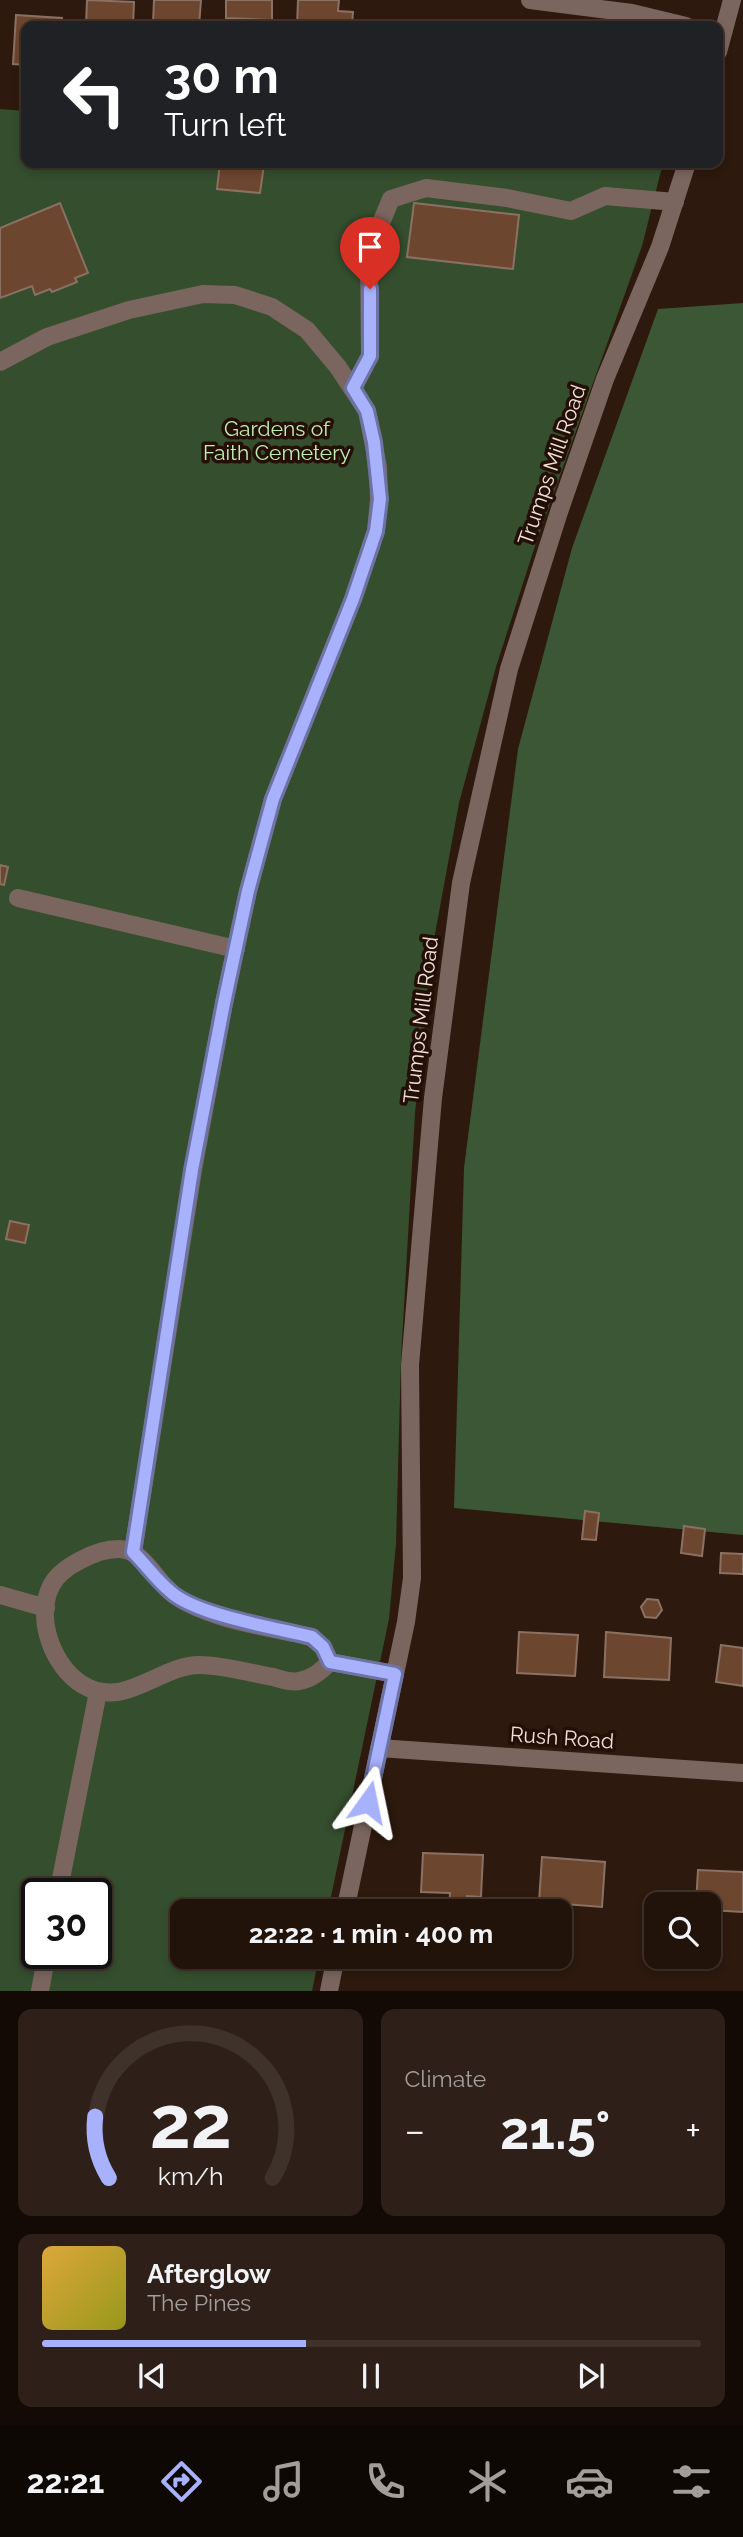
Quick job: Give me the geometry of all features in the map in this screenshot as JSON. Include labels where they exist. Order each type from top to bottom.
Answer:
[{"type":"street","points":[[530,0],[632,13],[665,21]]},
{"type":"street","points":[[723,28],[732,0]]},
{"type":"street","name":"Trumps Mill Road","points":[[348,1899],[395,1674],[412,1578],[412,1338],[433,1098],[461,883],[516,647],[596,405],[686,168]]},
{"type":"street","points":[[353,388],[370,356],[369,267],[378,230],[391,199],[426,188],[507,198],[571,211],[605,196],[675,202]]},
{"type":"street","points":[[0,362],[47,337],[129,310],[203,294],[235,295],[272,306],[307,330],[353,388],[367,411],[374,442],[380,499],[376,531],[353,599],[273,799],[236,949],[192,1170],[133,1552]]},
{"type":"street","points":[[18,898],[236,949]]},
{"type":"street","points":[[119,1549],[133,1552],[171,1593],[184,1601],[212,1612],[312,1637],[323,1647],[330,1662],[319,1673],[297,1682],[196,1665],[132,1688],[97,1692],[74,1678],[55,1655],[46,1625],[46,1608],[51,1586],[62,1571],[79,1561],[119,1549]]},
{"type":"street","points":[[0,1595],[46,1608]]},
{"type":"street","points":[[330,1662],[395,1674]]},
{"type":"street","points":[[61,1878],[97,1692]]},
{"type":"street","name":"Rush Road","points":[[379,1748],[743,1773]]},
{"type":"street","points":[[40,1991],[44,1969]]},
{"type":"street","points":[[329,1991],[333,1969]]},
{"type":"green space","name":"Gardens of Faith Cemetery","points":[[0,109],[21,111],[21,168],[662,168],[642,246],[536,543],[496,667],[459,803],[435,934],[415,1113],[401,1359],[396,1544],[389,1619],[331,1899],[170,1899],[170,1969],[317,1969],[312,1991],[0,1991]]},
{"type":"green space","points":[[743,303],[743,1535],[454,1508],[464,1168],[518,749],[572,548],[658,309]]},
{"type":"building","points":[[87,0],[134,2],[133,21],[86,21]]},
{"type":"building","points":[[154,0],[201,0],[199,21],[153,21]]},
{"type":"building","points":[[226,0],[272,0],[272,20],[226,18]]},
{"type":"building","points":[[298,0],[339,0],[338,11],[353,12],[352,21],[297,21]]},
{"type":"building","points":[[16,15],[62,18],[62,21],[21,21],[21,65],[13,64]]},
{"type":"building","points":[[219,168],[264,168],[260,193],[217,189]]},
{"type":"building","points":[[60,203],[88,273],[75,278],[77,282],[52,292],[50,289],[35,295],[32,286],[0,298],[0,228]]},
{"type":"building","points":[[414,203],[519,215],[513,269],[407,257]]},
{"type":"building","points":[[0,865],[8,867],[4,885],[0,884]]},
{"type":"building","points":[[10,1221],[29,1225],[25,1243],[6,1239]]},
{"type":"building","points":[[585,1511],[599,1513],[596,1540],[582,1539]]},
{"type":"building","points":[[684,1526],[705,1529],[702,1556],[681,1553]]},
{"type":"building","points":[[721,1553],[743,1554],[743,1574],[720,1573]]},
{"type":"building","points":[[647,1599],[658,1600],[662,1610],[656,1618],[645,1617],[641,1607]]},
{"type":"building","points":[[519,1632],[578,1635],[575,1676],[517,1673]]},
{"type":"building","points":[[606,1632],[671,1638],[669,1680],[604,1677]]},
{"type":"building","points":[[721,1645],[743,1648],[743,1686],[716,1682]]},
{"type":"building","points":[[423,1853],[483,1855],[481,1897],[450,1899],[450,1893],[421,1892]]},
{"type":"building","points":[[542,1857],[605,1862],[602,1907],[572,1905],[572,1899],[539,1899]]},
{"type":"building","points":[[698,1870],[743,1872],[743,1912],[721,1911],[721,1892],[697,1892]]},
{"type":"route","points":[[368,1802],[395,1674],[330,1662],[323,1647],[312,1637],[212,1612],[184,1601],[171,1593],[133,1552],[192,1170],[248,891],[273,799],[353,599],[376,531],[380,499],[374,442],[367,411],[353,388],[370,356],[370,289]]}]
